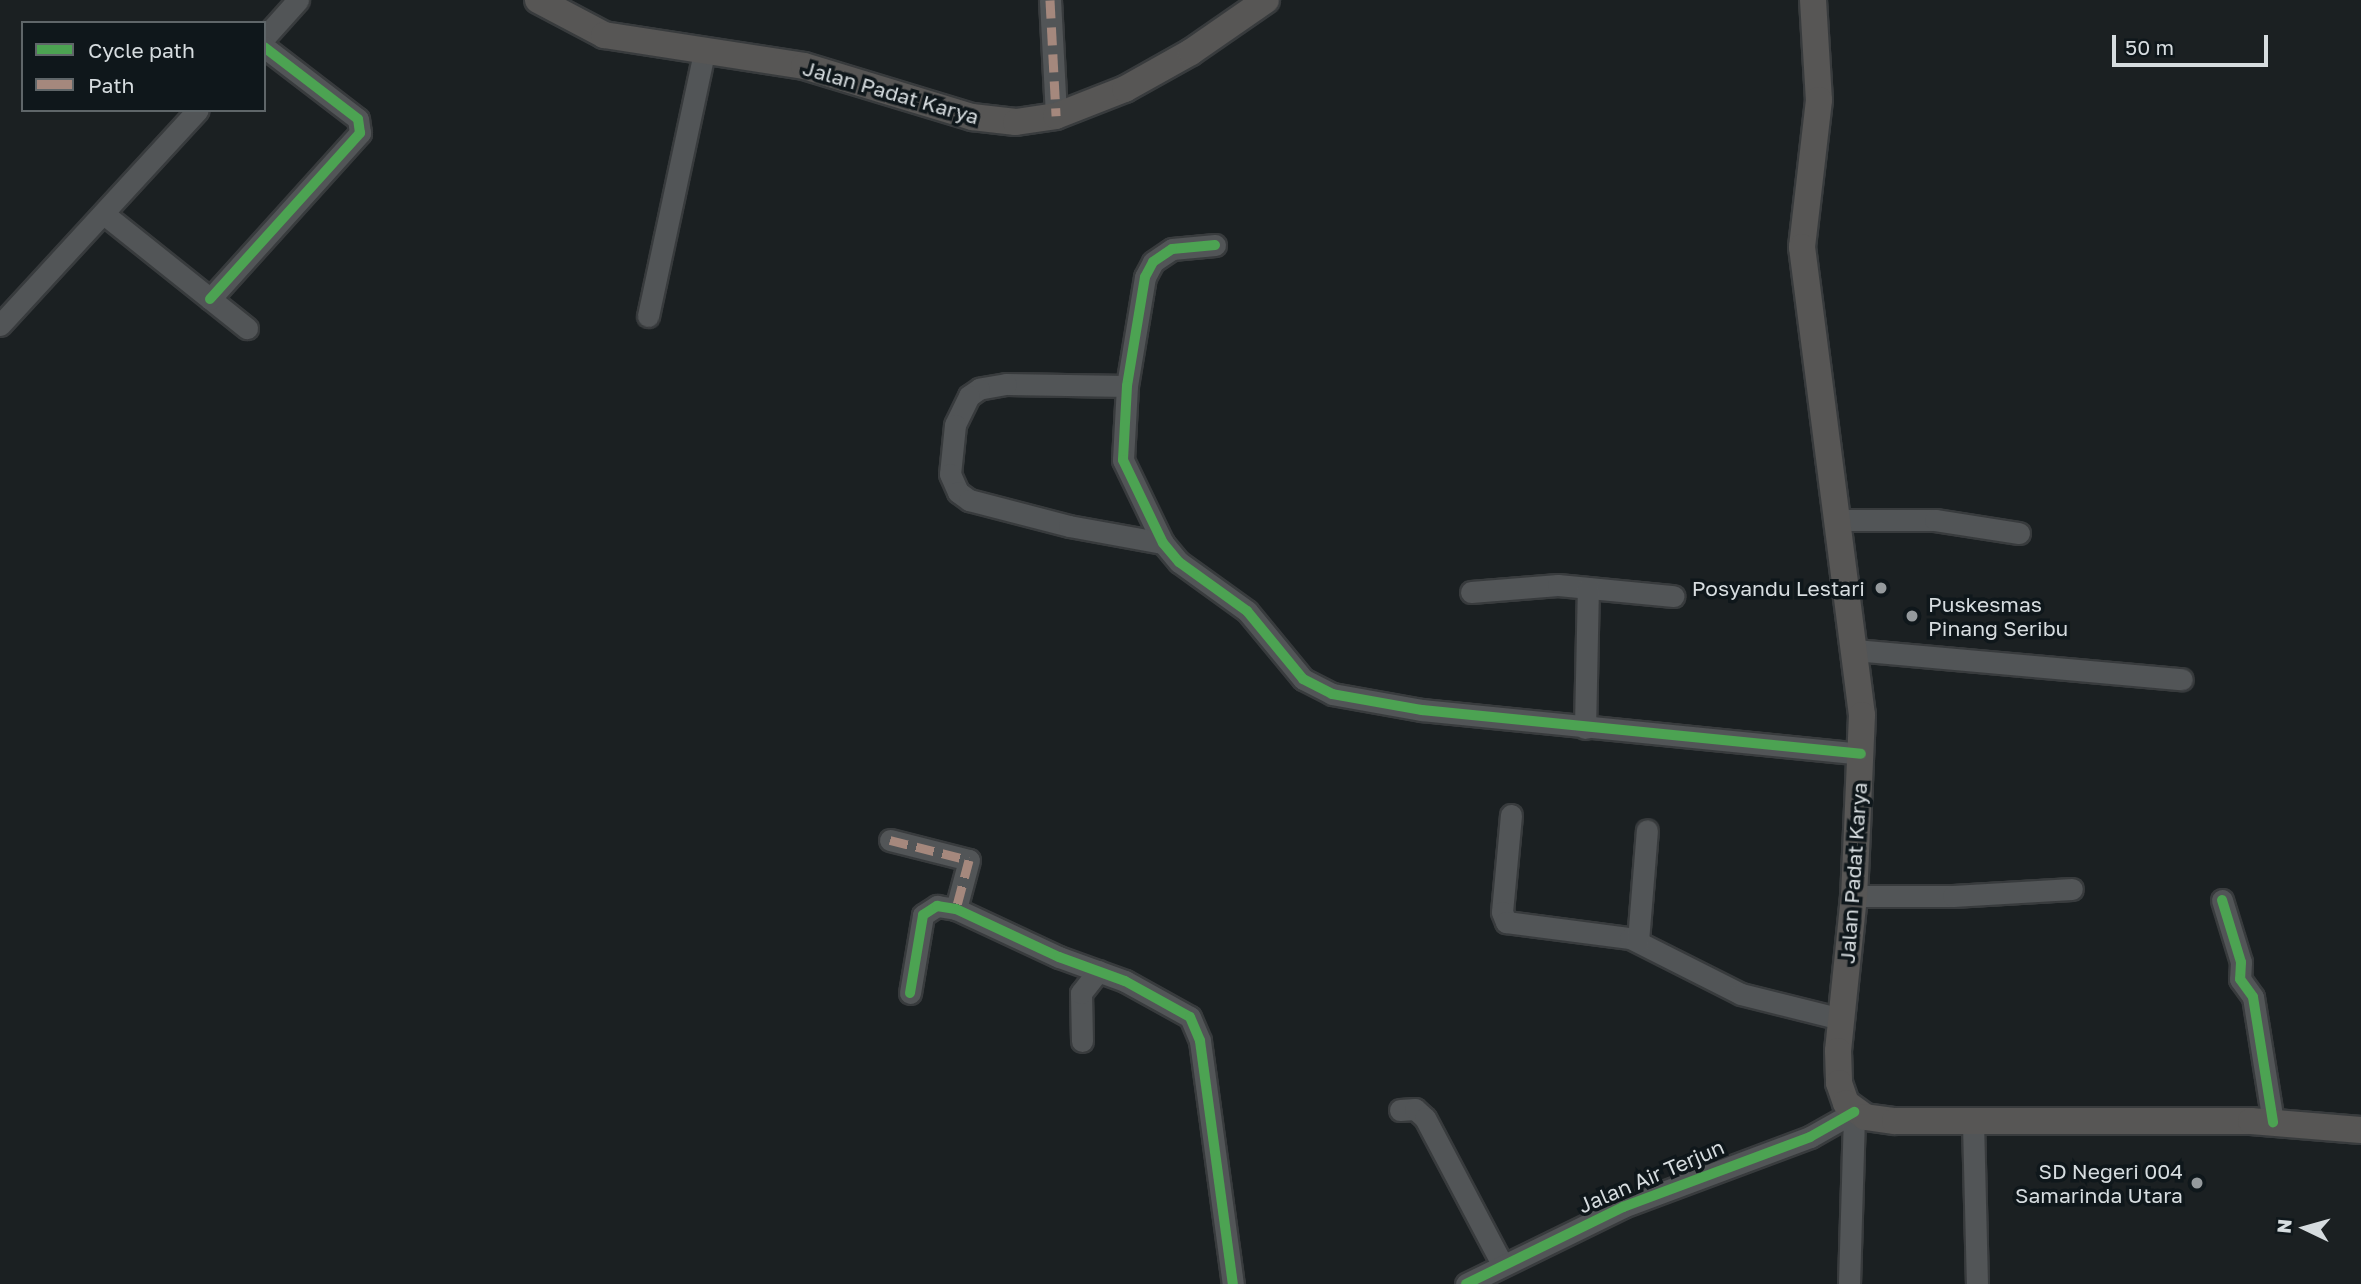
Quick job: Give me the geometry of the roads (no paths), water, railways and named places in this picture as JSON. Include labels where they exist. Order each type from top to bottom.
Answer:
[{"type":"main road","name":"Jalan Padat Karya","points":[[538,0],[604,35],[804,66],[984,120],[1016,122],[1056,116],[1125,89],[1191,52],[1266,0]]},
{"type":"main road","name":"Jalan Padat Karya","points":[[1813,0],[1819,100],[1801,235],[1808,323],[1854,650],[1861,754],[1854,896],[1841,1019],[1839,1083],[1854,1112]]},
{"type":"main road","points":[[1854,1112],[1886,1121],[2273,1122],[2361,1130]]},
{"type":"street","points":[[266,36],[298,0]]},
{"type":"street","points":[[1050,0],[1056,116]]},
{"type":"street","points":[[211,299],[360,133],[358,120],[266,49]]},
{"type":"street","points":[[648,316],[704,52]]},
{"type":"street","points":[[0,325],[196,112]]},
{"type":"street","points":[[104,214],[247,328]]},
{"type":"street","points":[[1215,245],[1172,248],[1150,267],[1141,286],[1127,387],[1123,460],[1163,543],[1179,562],[1247,611],[1303,679],[1315,687],[1422,710],[1861,754]]},
{"type":"street","points":[[1127,387],[1006,384],[979,389],[969,396],[955,425],[950,474],[958,492],[969,500],[1069,526],[1163,543]]},
{"type":"street","points":[[1836,520],[1935,520],[2019,533]]},
{"type":"street","points":[[1471,592],[1518,585],[1674,596]]},
{"type":"street","points":[[1585,728],[1588,588]]},
{"type":"street","points":[[1854,650],[2182,679]]},
{"type":"street","points":[[1511,815],[1502,912],[1506,922],[1638,941],[1741,994],[1841,1019]]},
{"type":"street","points":[[1638,941],[1647,830]]},
{"type":"street","points":[[890,840],[969,860],[956,909]]},
{"type":"street","points":[[1854,896],[1953,896],[2072,888]]},
{"type":"street","points":[[2222,900],[2241,961],[2240,979],[2253,997],[2273,1122]]},
{"type":"street","points":[[909,992],[923,915],[932,906],[956,909],[1178,1009],[1197,1028],[1233,1284]]},
{"type":"street","points":[[1082,1041],[1081,993],[1098,971]]},
{"type":"street","points":[[1400,1110],[1415,1109],[1425,1118],[1502,1264]]},
{"type":"street","points":[[1849,1284],[1854,1112]]},
{"type":"street","name":"Jalan Air Terjun","points":[[1466,1284],[1502,1264],[1623,1207],[1810,1137],[1854,1112]]},
{"type":"street","points":[[1973,1122],[1977,1284]]},
{"type":"place","name":"Posyandu Lestari","points":[[1881,588]]},
{"type":"place","name":"Puskesmas Pinang Seribu","points":[[1912,616]]},
{"type":"place","name":"SD Negeri 004 Samarinda Utara","points":[[2197,1183]]}]
